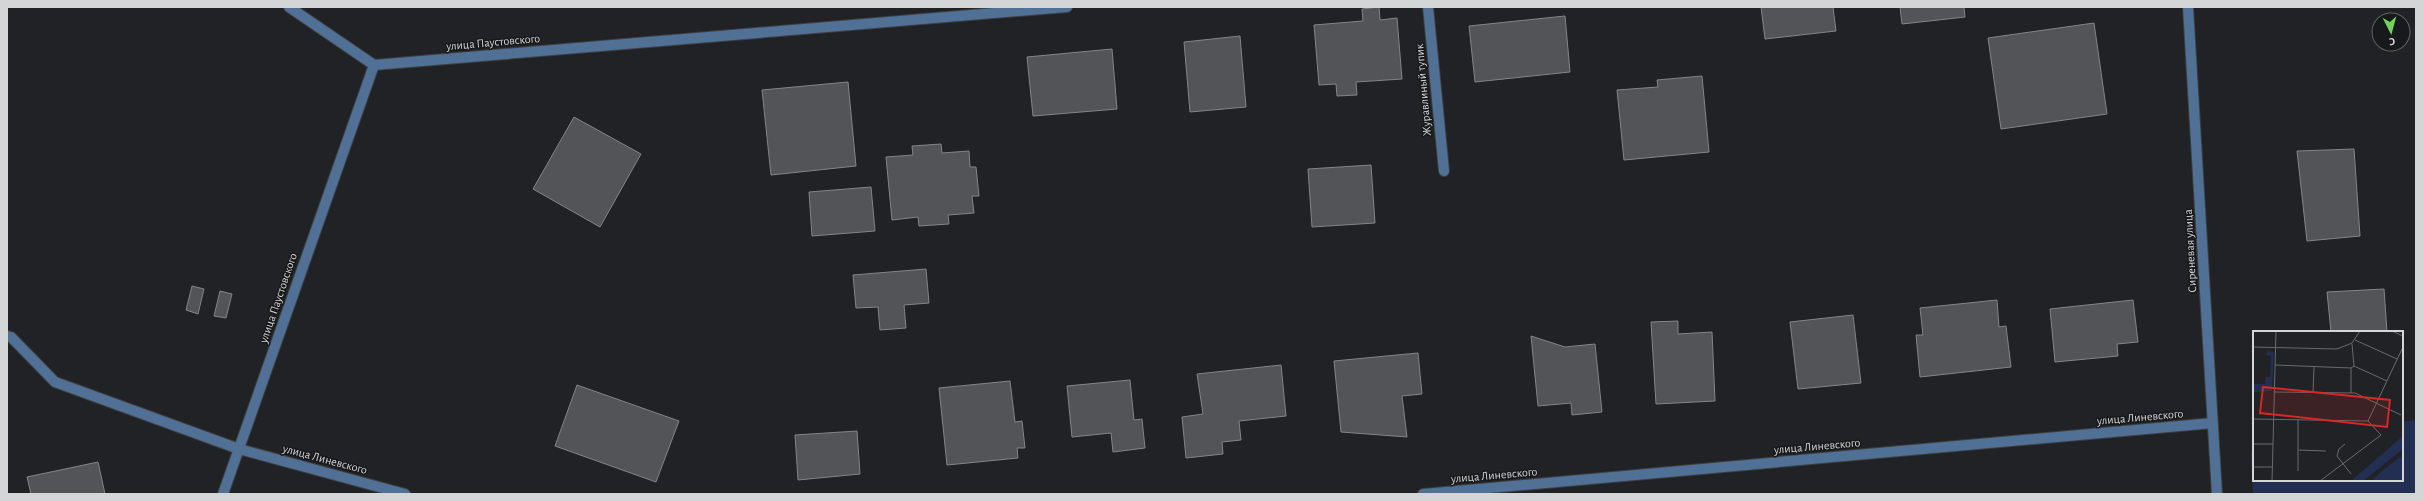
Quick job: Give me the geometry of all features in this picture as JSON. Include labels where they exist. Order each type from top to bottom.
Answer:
[{"type":"street","points":[[289,7],[374,65]]},
{"type":"street","name":"улица Паустовского","points":[[223,494],[374,65],[1067,7]]},
{"type":"street","name":"Журавлиный тупик","points":[[1428,7],[1444,170]]},
{"type":"street","name":"Сиреневая улица","points":[[2188,7],[2217,494]]},
{"type":"street","name":"улица Линевского","points":[[7,336],[11,337],[55,382],[239,450],[405,494]]},
{"type":"street","name":"улица Линевского","points":[[1424,494],[1464,492],[2213,423]]},
{"type":"shaded area","points":[[2416,420],[2416,494],[2253,494],[2251,452],[2253,451],[2253,481],[2403,481],[2403,422]]},
{"type":"building","points":[[1379,7],[1380,20],[1397,18],[1402,79],[1356,82],[1357,95],[1337,96],[1336,84],[1319,85],[1314,25],[1363,21],[1362,9]]},
{"type":"building","points":[[1761,7],[1833,7],[1836,31],[1765,39]]},
{"type":"building","points":[[1900,7],[1964,7],[1965,17],[1902,24]]},
{"type":"building","points":[[1565,16],[1570,72],[1475,82],[1469,26]]},
{"type":"building","points":[[2094,23],[2107,114],[2001,129],[1988,38]]},
{"type":"building","points":[[1240,36],[1246,107],[1190,112],[1184,42]]},
{"type":"building","points":[[1112,49],[1117,109],[1033,116],[1027,57]]},
{"type":"building","points":[[1702,76],[1709,152],[1624,160],[1617,90],[1658,87],[1657,80]]},
{"type":"building","points":[[848,82],[856,166],[771,175],[762,90]]},
{"type":"building","points":[[574,117],[641,154],[600,227],[533,189]]},
{"type":"building","points":[[941,144],[942,153],[969,151],[970,167],[976,167],[979,196],[972,196],[974,213],[948,215],[949,224],[919,226],[918,217],[892,220],[886,157],[913,155],[912,146]]},
{"type":"building","points":[[2354,149],[2360,236],[2307,241],[2297,151]]},
{"type":"building","points":[[1371,165],[1375,223],[1312,227],[1308,169]]},
{"type":"building","points":[[871,187],[875,231],[812,236],[809,192]]},
{"type":"building","points":[[926,269],[929,303],[904,305],[906,328],[880,330],[878,307],[856,308],[853,275]]},
{"type":"building","points":[[192,286],[204,289],[198,314],[186,310]]},
{"type":"building","points":[[2384,289],[2387,331],[2331,331],[2327,292]]},
{"type":"building","points":[[220,291],[232,294],[226,318],[214,316]]},
{"type":"building","points":[[1997,300],[1999,327],[2006,326],[2011,367],[1920,377],[1916,335],[1923,335],[1920,308]]},
{"type":"building","points":[[2133,300],[2138,342],[2117,344],[2118,356],[2055,362],[2050,309]]},
{"type":"building","points":[[1853,315],[1861,383],[1798,389],[1790,322]]},
{"type":"building","points":[[1678,321],[1678,334],[1712,332],[1715,401],[1656,404],[1651,322]]},
{"type":"building","points":[[1531,336],[1565,347],[1595,344],[1602,412],[1572,415],[1571,403],[1538,406]]},
{"type":"building","points":[[1418,353],[1422,394],[1402,396],[1407,437],[1341,432],[1334,361]]},
{"type":"building","points":[[1281,365],[1286,416],[1239,421],[1241,440],[1222,442],[1223,454],[1186,458],[1182,417],[1203,414],[1197,374]]},
{"type":"building","points":[[1130,380],[1134,420],[1142,419],[1145,448],[1113,452],[1111,433],[1072,437],[1067,386]]},
{"type":"building","points":[[1010,381],[1015,422],[1022,421],[1025,448],[1017,448],[1018,458],[947,465],[939,388]]},
{"type":"building","points":[[577,385],[679,421],[656,482],[555,446]]},
{"type":"building","points":[[857,431],[860,474],[798,480],[795,435]]},
{"type":"building","points":[[98,462],[105,494],[31,494],[27,477]]}]
